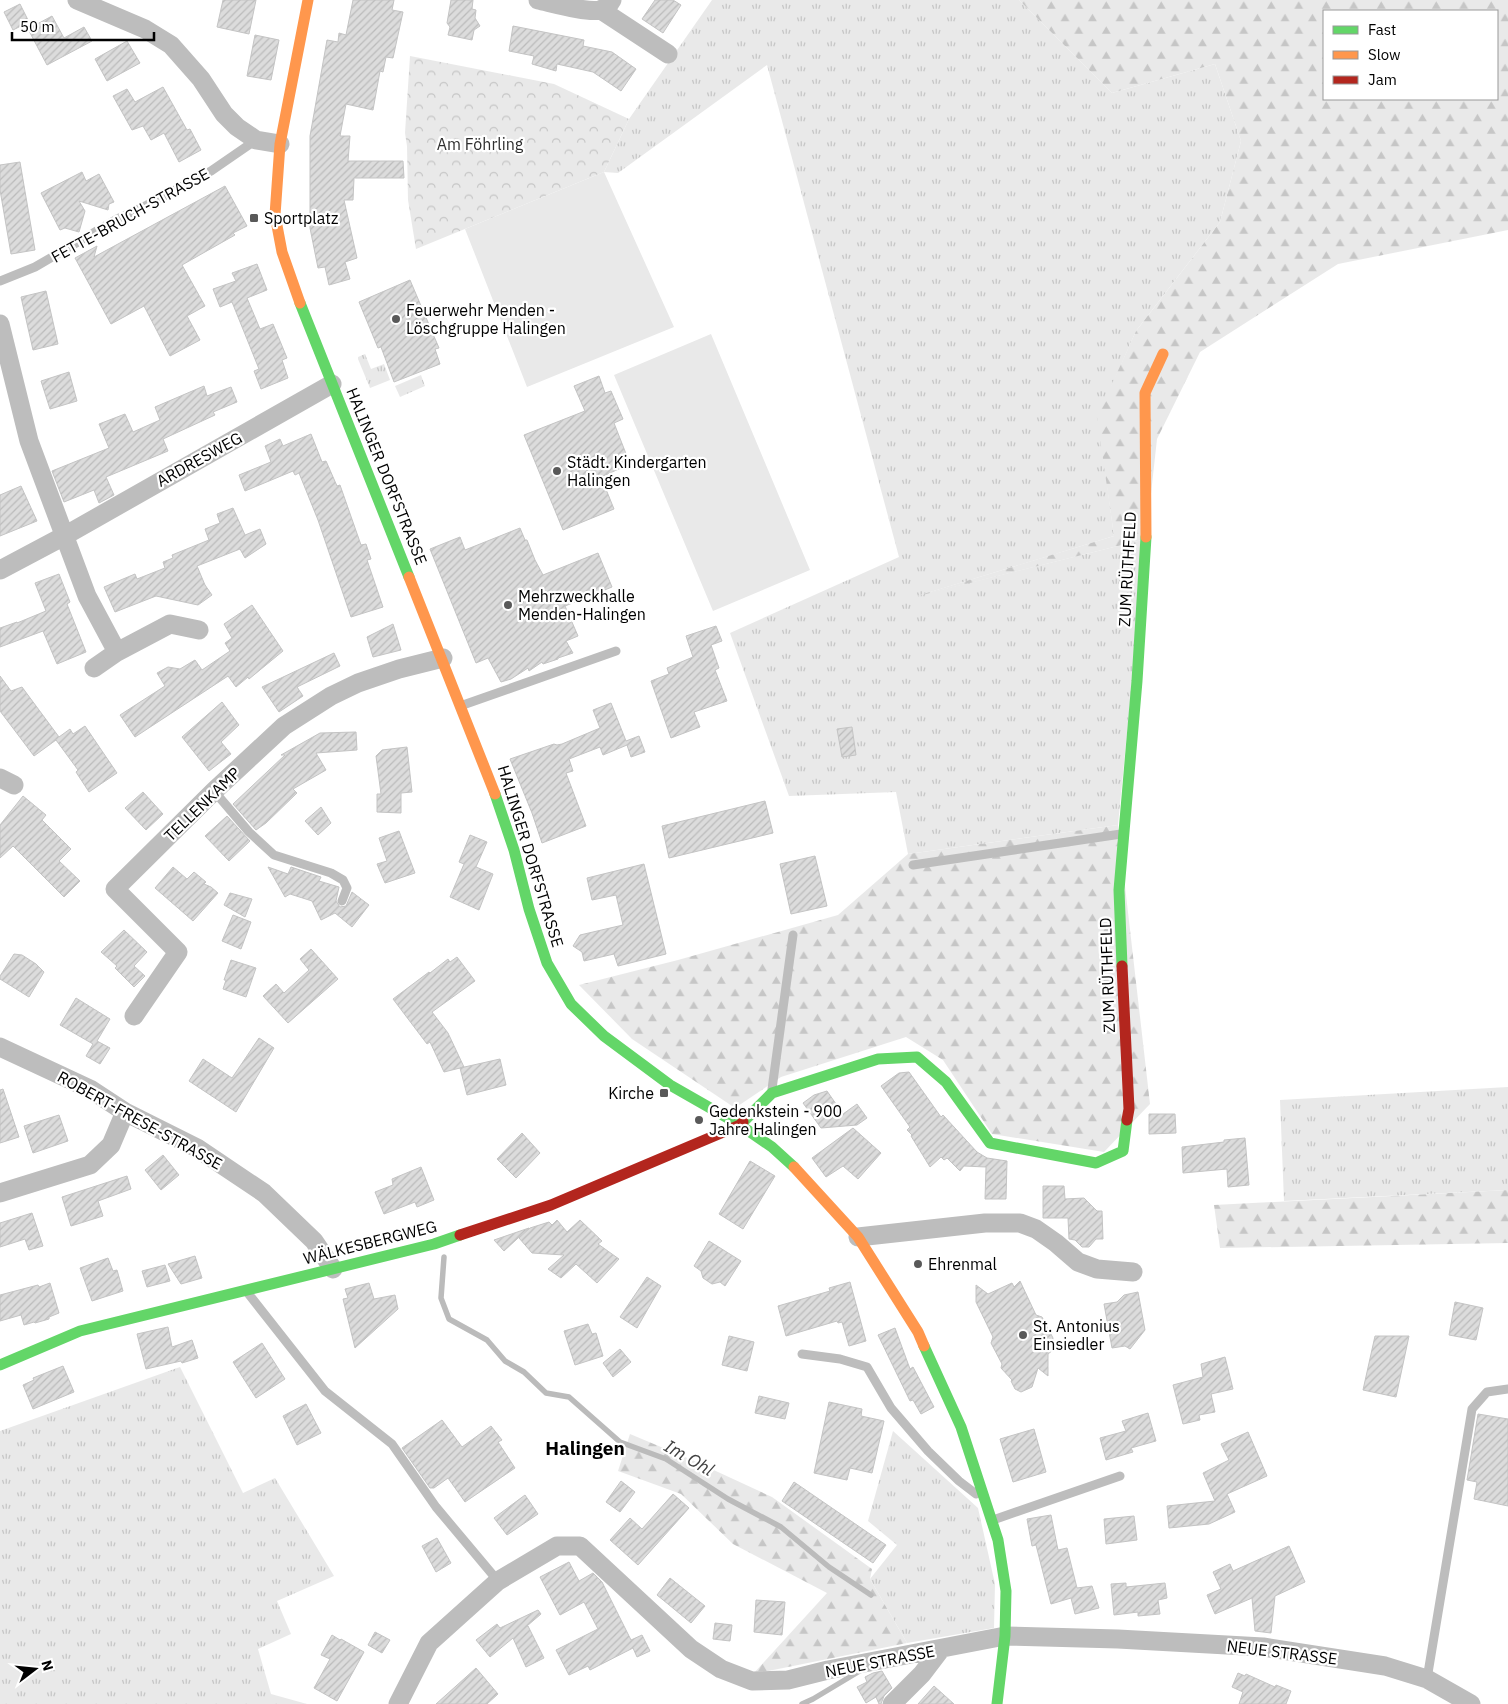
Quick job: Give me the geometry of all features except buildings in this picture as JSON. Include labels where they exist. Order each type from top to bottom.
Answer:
[{"type":"street","points":[[77,0],[145,29],[171,45],[200,79],[224,114],[238,127],[256,140],[280,144]]},
{"type":"street","name":"HALINGER DORFSTRASSE","points":[[308,0],[280,144],[275,215],[282,252],[294,288],[496,795],[514,850],[529,909],[547,963],[572,1004],[604,1036],[670,1085],[740,1125],[772,1147],[794,1167],[858,1237],[918,1332],[961,1426],[998,1540],[1006,1591],[1005,1636],[997,1704]]},
{"type":"street","points":[[538,0],[590,10],[607,5],[668,54]]},
{"type":"street","points":[[0,324],[30,441],[87,596],[117,652]]},
{"type":"street","name":"ZUM RÜTHFELD","points":[[740,1125],[772,1093],[878,1060],[917,1057],[946,1082],[990,1143],[1096,1164],[1123,1151],[1129,1110],[1120,890],[1137,681],[1147,523],[1145,393],[1163,354]]},
{"type":"street","name":"ARDRESWEG","points":[[0,570],[66,535],[332,384]]},
{"type":"street","points":[[94,668],[117,652],[170,624],[199,630]]},
{"type":"street","name":"TELLENKAMP","points":[[134,1016],[178,952],[115,889],[214,791],[284,726],[331,696],[358,683],[399,669],[443,658]]},
{"type":"street","name":"ROBERT-FRESE-STRASSE","points":[[0,1047],[90,1089],[125,1112],[197,1148],[264,1193],[314,1241],[333,1269]]},
{"type":"street","points":[[0,1193],[90,1165],[111,1145],[125,1112]]},
{"type":"street","name":"WÄLKESBERGWEG","points":[[0,1365],[80,1331],[434,1244],[551,1205],[740,1125]]},
{"type":"street","points":[[858,1237],[985,1222],[1020,1223],[1036,1229],[1078,1262],[1097,1269],[1133,1272]]},
{"type":"street","name":"NEUE STRASSE","points":[[398,1704],[429,1643],[498,1581],[557,1546],[580,1546],[691,1649],[721,1669],[752,1682],[788,1680],[828,1670],[1005,1636],[1118,1639],[1263,1647],[1385,1666],[1427,1679],[1471,1704]]},
{"type":"street","points":[[892,1704],[922,1674],[941,1649]]},
{"type":"lane","name":"FETTE-BRUCH-STRASSE","points":[[0,281],[35,267],[119,218],[211,172],[256,140]]},
{"type":"lane","points":[[462,706],[616,651]]},
{"type":"lane","points":[[214,791],[249,832],[274,855],[331,873],[343,880],[347,888],[342,901]]},
{"type":"lane","points":[[913,865],[1124,834]]},
{"type":"lane","points":[[772,1093],[793,935]]},
{"type":"lane","points":[[246,1290],[325,1391],[392,1444],[436,1507],[498,1581]]},
{"type":"lane","points":[[802,1354],[840,1359],[867,1366],[890,1408],[928,1451],[959,1481],[986,1501]]},
{"type":"lane","points":[[1427,1679],[1472,1409],[1486,1392],[1508,1389]]},
{"type":"lane","points":[[992,1520],[1120,1476]]},
{"type":"green space","points":[[712,0],[1019,0],[1112,93],[1215,64],[1241,141],[1220,222],[1136,331],[1098,417],[1114,536],[924,594],[1146,539],[1118,825],[908,854],[896,792],[789,796],[730,633],[899,557],[767,65],[618,173],[604,172],[629,119]]},
{"type":"green space","points":[[1019,0],[1508,0],[1508,230],[1338,264],[1200,352],[1157,439],[1146,539],[910,598],[1114,536],[1097,417],[1136,331],[1220,222],[1241,141],[1215,64],[1112,93]]},
{"type":"green space","name":"Am Föhrling","points":[[410,56],[554,84],[629,119],[604,172],[416,249],[408,200],[405,133]]},
{"type":"green space","points":[[604,172],[674,327],[527,387],[465,229]]},
{"type":"green space","points":[[711,334],[810,570],[713,611],[614,375]]},
{"type":"green space","points":[[365,354],[371,369],[384,364],[390,380],[370,388],[358,359],[358,357]]},
{"type":"green space","points":[[421,375],[425,386],[400,397],[395,386]]},
{"type":"green space","points":[[1118,825],[1150,1104],[1104,1152],[992,1134],[943,1060],[906,1037],[781,1077],[735,1108],[632,1039],[579,985],[678,960],[838,915],[908,854]]},
{"type":"green space","points":[[1508,1087],[1508,1190],[1284,1201],[1280,1100]]},
{"type":"green space","points":[[1508,1190],[1508,1243],[1220,1248],[1214,1205]]},
{"type":"green space","points":[[180,1367],[243,1493],[275,1478],[334,1576],[277,1601],[291,1634],[258,1649],[271,1694],[307,1704],[0,1704],[0,1431]]},
{"type":"green space","points":[[893,1431],[978,1508],[995,1584],[994,1628],[907,1643],[870,1579],[897,1545],[868,1521]]},
{"type":"green space","points":[[630,1434],[772,1497],[872,1569],[870,1579],[907,1643],[753,1674],[827,1593],[733,1544],[681,1494],[618,1471]]},
{"type":"waterway","name":"Im Ohl","points":[[444,1257],[441,1298],[449,1319],[487,1340],[505,1361],[524,1372],[546,1393],[569,1397],[620,1442],[666,1459],[728,1499],[781,1527],[829,1567],[871,1595]]},
{"type":"waterway","points":[[802,1704],[858,1672]]},
{"type":"traffic: fast","points":[[300,303],[409,577]]},
{"type":"traffic: fast","points":[[1122,966],[1119,890],[1137,681],[1146,537]]},
{"type":"traffic: fast","points":[[495,794],[514,850],[529,909],[547,963],[571,1004],[604,1036],[670,1085],[740,1125],[772,1147],[794,1167]]},
{"type":"traffic: fast","points":[[743,1122],[772,1093],[878,1059],[917,1057],[946,1082],[990,1143],[1096,1163],[1123,1151],[1127,1120]]},
{"type":"traffic: fast","points":[[0,1365],[80,1331],[434,1244],[460,1235]]},
{"type":"traffic: fast","points":[[924,1346],[961,1427],[998,1540],[1006,1591],[1005,1636],[997,1704]]},
{"type":"traffic: slow","points":[[300,303],[282,252],[275,215],[280,144],[308,0]]},
{"type":"traffic: slow","points":[[1146,537],[1145,393],[1163,354]]},
{"type":"traffic: slow","points":[[409,577],[495,794]]},
{"type":"traffic: slow","points":[[794,1167],[858,1237],[918,1332],[924,1346]]},
{"type":"traffic: jam","points":[[1122,966],[1129,1109],[1127,1120]]},
{"type":"traffic: jam","points":[[460,1235],[551,1205],[740,1125],[743,1122]]},
{"type":"place","name":"Sportplatz","points":[[254,218]]},
{"type":"place","name":"Feuerwehr Menden - Löschgruppe Halingen","points":[[396,319]]},
{"type":"place","name":"Städt. Kindergarten Halingen","points":[[557,471]]},
{"type":"place","name":"Mehrzweckhalle Menden-Halingen","points":[[508,605]]},
{"type":"place","name":"Kirche","points":[[664,1093]]},
{"type":"place","name":"Gedenkstein - 900 Jahre Halingen","points":[[699,1120]]},
{"type":"place","name":"Ehrenmal","points":[[918,1264]]},
{"type":"place","name":"St. Antonius Einsiedler","points":[[1023,1335]]},
{"type":"district","name":"Halingen","points":[[585,1448]]}]
